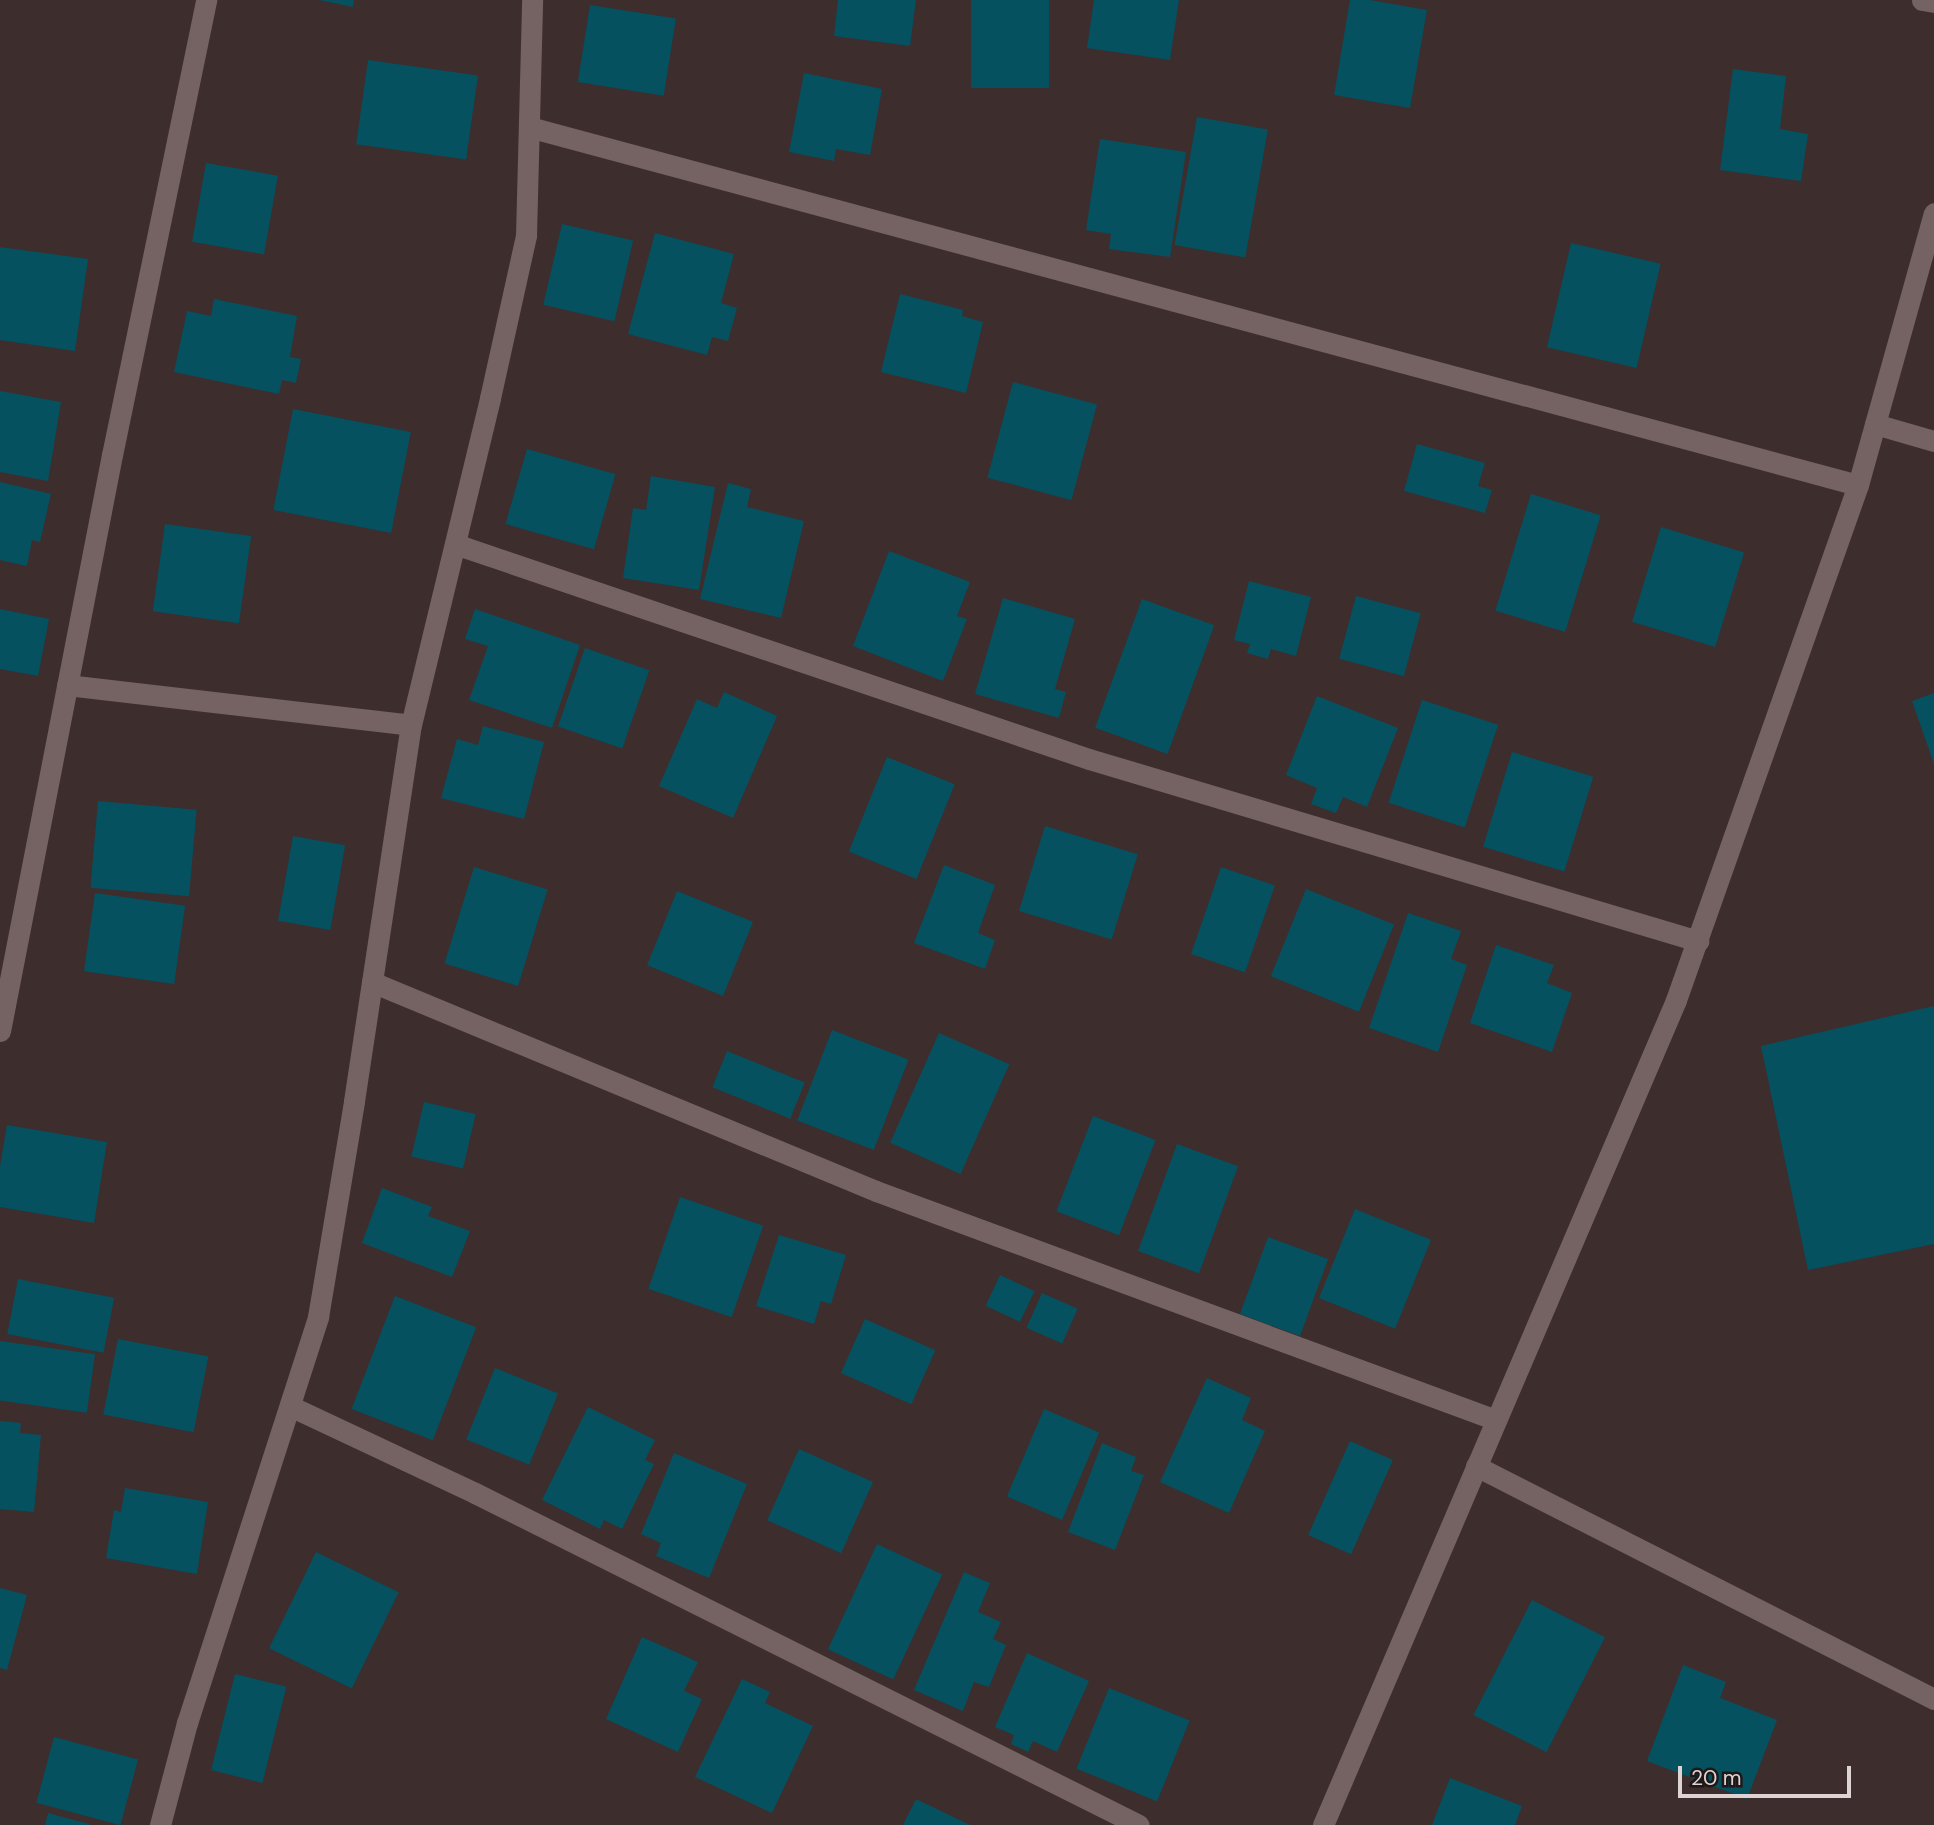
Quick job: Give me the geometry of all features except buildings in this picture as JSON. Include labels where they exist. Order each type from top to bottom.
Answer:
[{"type":"street","points":[[0,1031],[66,685],[206,0]]},
{"type":"street","points":[[160,1825],[187,1723],[318,1317],[411,725],[526,235],[532,0]]},
{"type":"street","points":[[1922,0],[1934,2]]},
{"type":"street","points":[[529,127],[1858,485]]},
{"type":"street","points":[[1323,1825],[1676,1000],[1858,485],[1934,213]]},
{"type":"street","points":[[1875,424],[1934,442]]},
{"type":"street","points":[[455,544],[1089,759],[1698,941]]},
{"type":"street","points":[[66,685],[411,725]]},
{"type":"street","points":[[372,982],[876,1191],[1496,1420]]},
{"type":"street","points":[[290,1406],[475,1493],[1139,1825]]},
{"type":"street","points":[[1476,1466],[1934,1699]]}]
